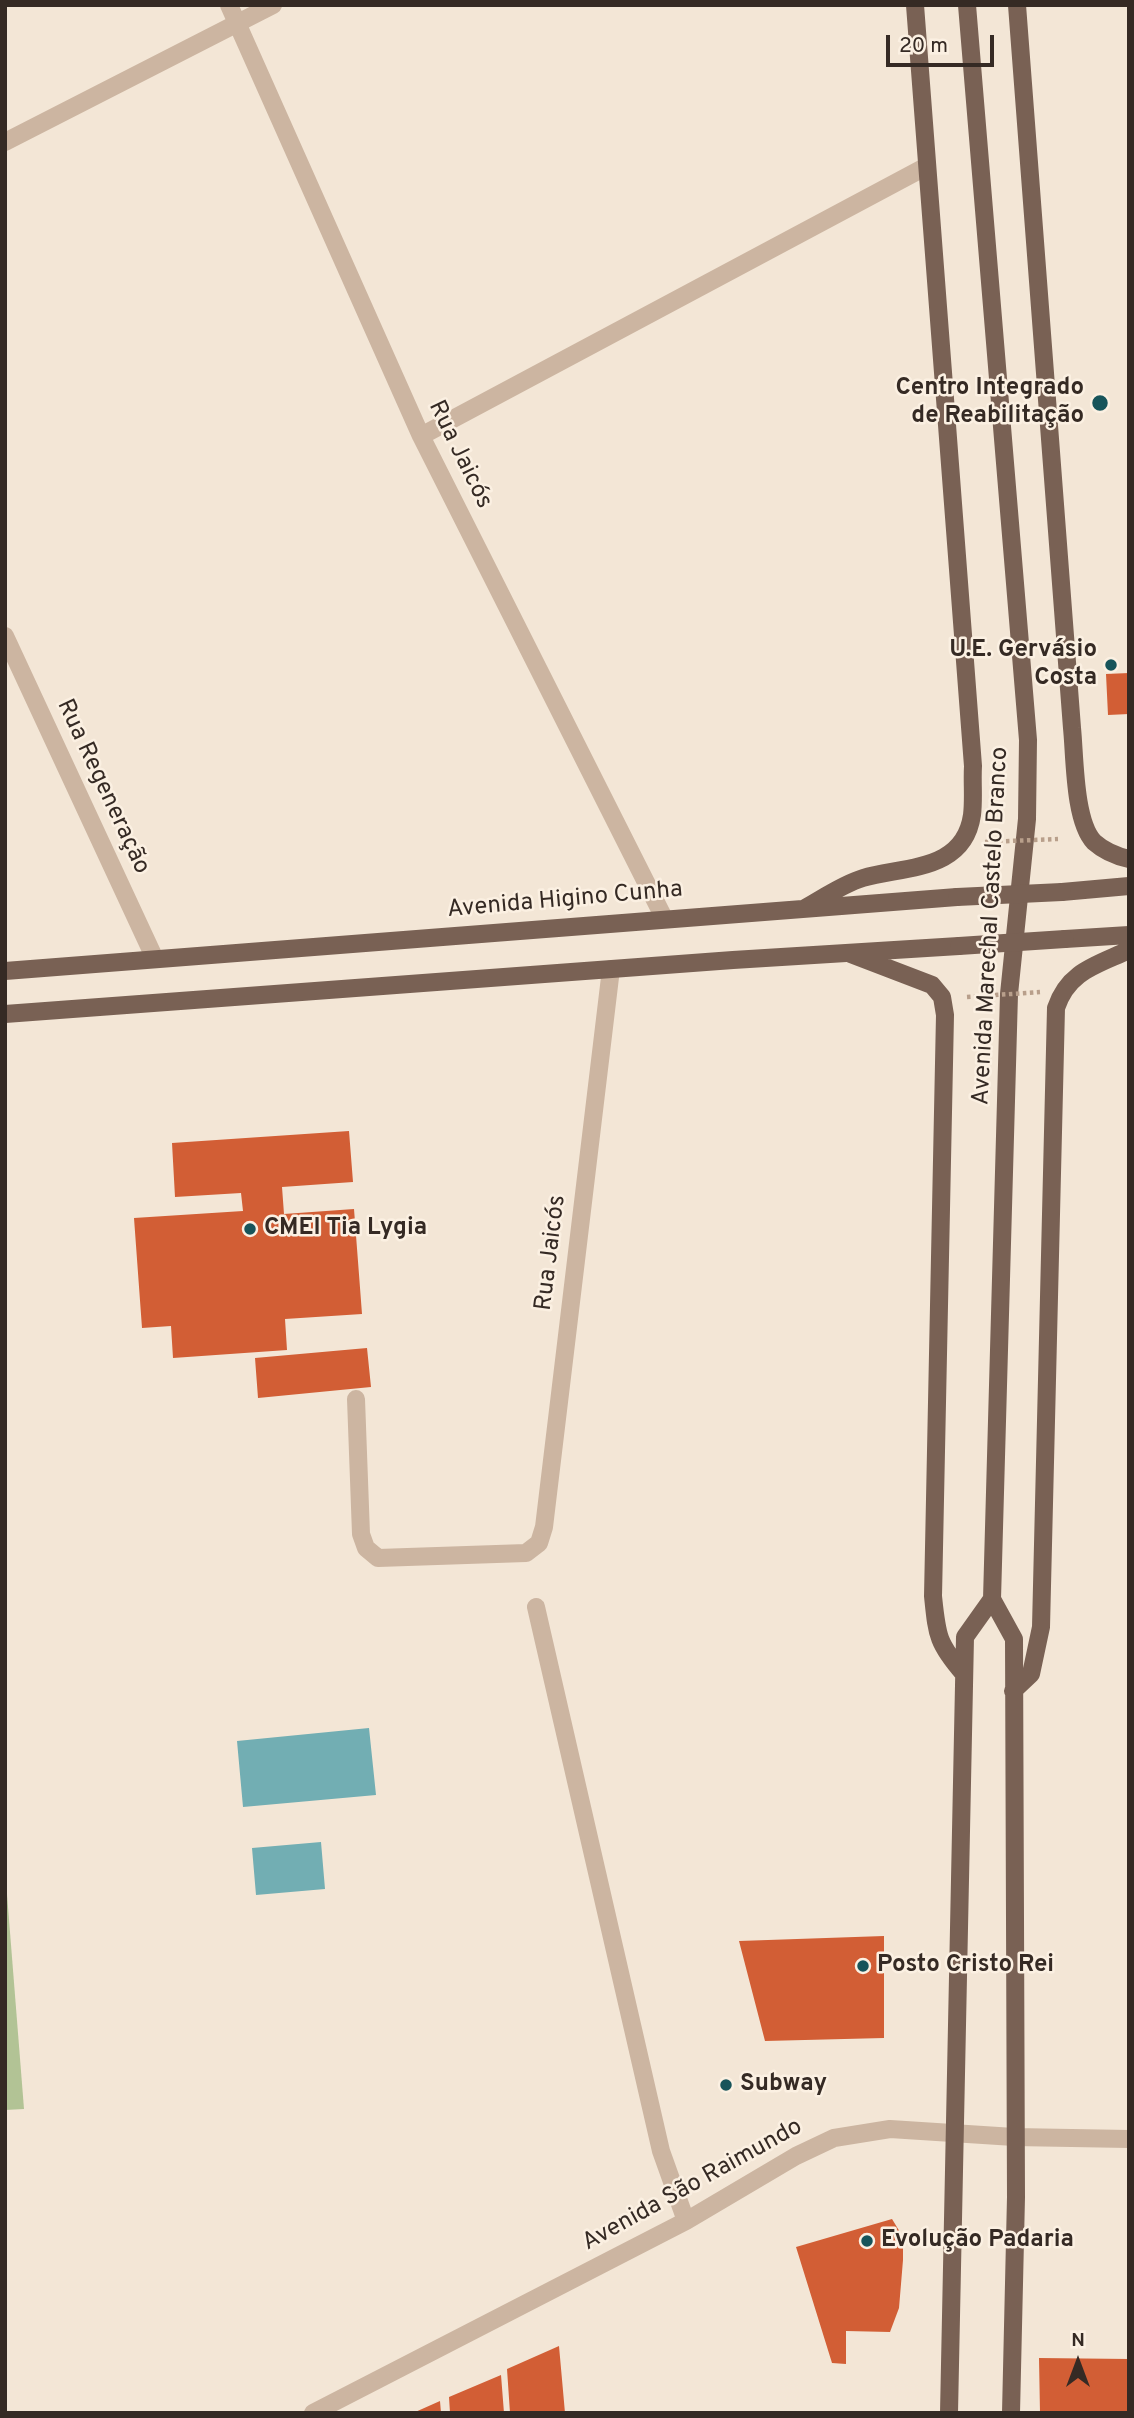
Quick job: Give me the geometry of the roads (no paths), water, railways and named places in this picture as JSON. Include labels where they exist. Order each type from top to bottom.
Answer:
[{"type":"main road","points":[[805,908],[860,879],[942,860],[959,846],[969,827],[972,814],[973,766],[915,5]]},
{"type":"main road","name":"Avenida Marechal Castelo Branco","points":[[967,5],[1028,740],[1027,819],[1009,994],[992,1600]]},
{"type":"main road","points":[[1017,5],[1064,632],[1080,803],[1084,823],[1095,842],[1115,855],[1129,859]]},
{"type":"main road","name":"Avenida Higino Cunha","points":[[5,971],[664,918],[1129,886]]},
{"type":"main road","points":[[5,1014],[846,952],[1129,935]]},
{"type":"main road","points":[[1013,1691],[1031,1674],[1041,1627],[1056,1008],[1060,995],[1080,973],[1129,950]]},
{"type":"main road","points":[[846,952],[932,985],[942,997],[945,1016],[933,1596],[937,1632],[945,1651],[964,1674]]},
{"type":"main road","points":[[948,2413],[953,2132],[958,2054],[965,1637],[992,1600],[1014,1639],[1016,2197],[1011,2413]]},
{"type":"street","name":"Rua Jaicós","points":[[229,5],[421,436],[664,918]]},
{"type":"street","points":[[5,142],[273,5]]},
{"type":"street","points":[[421,436],[927,166]]},
{"type":"street","name":"Rua Regeneração","points":[[5,636],[155,959]]},
{"type":"street","name":"Rua Jaicós","points":[[356,1399],[361,1534],[366,1548],[378,1558],[526,1553],[539,1543],[544,1527],[611,969]]},
{"type":"street","points":[[536,1607],[661,2151],[685,2221]]},
{"type":"street","name":"Avenida São Raimundo","points":[[313,2413],[685,2221],[796,2156],[834,2138],[890,2129],[1014,2137],[1129,2139]]},
{"type":"water","points":[[369,1728],[376,1795],[243,1807],[237,1741]]},
{"type":"water","points":[[321,1842],[325,1889],[256,1895],[252,1848]]},
{"type":"place","name":"Centro Integrado de Reabilitação","points":[[1100,403]]},
{"type":"place","name":"U.E. Gervásio Costa","points":[[1111,665]]},
{"type":"place","name":"CMEI Tia Lygia","points":[[250,1229]]},
{"type":"place","name":"Posto Cristo Rei","points":[[863,1966]]},
{"type":"place","name":"Subway","points":[[726,2085]]},
{"type":"place","name":"Evolução Padaria","points":[[867,2241]]}]
